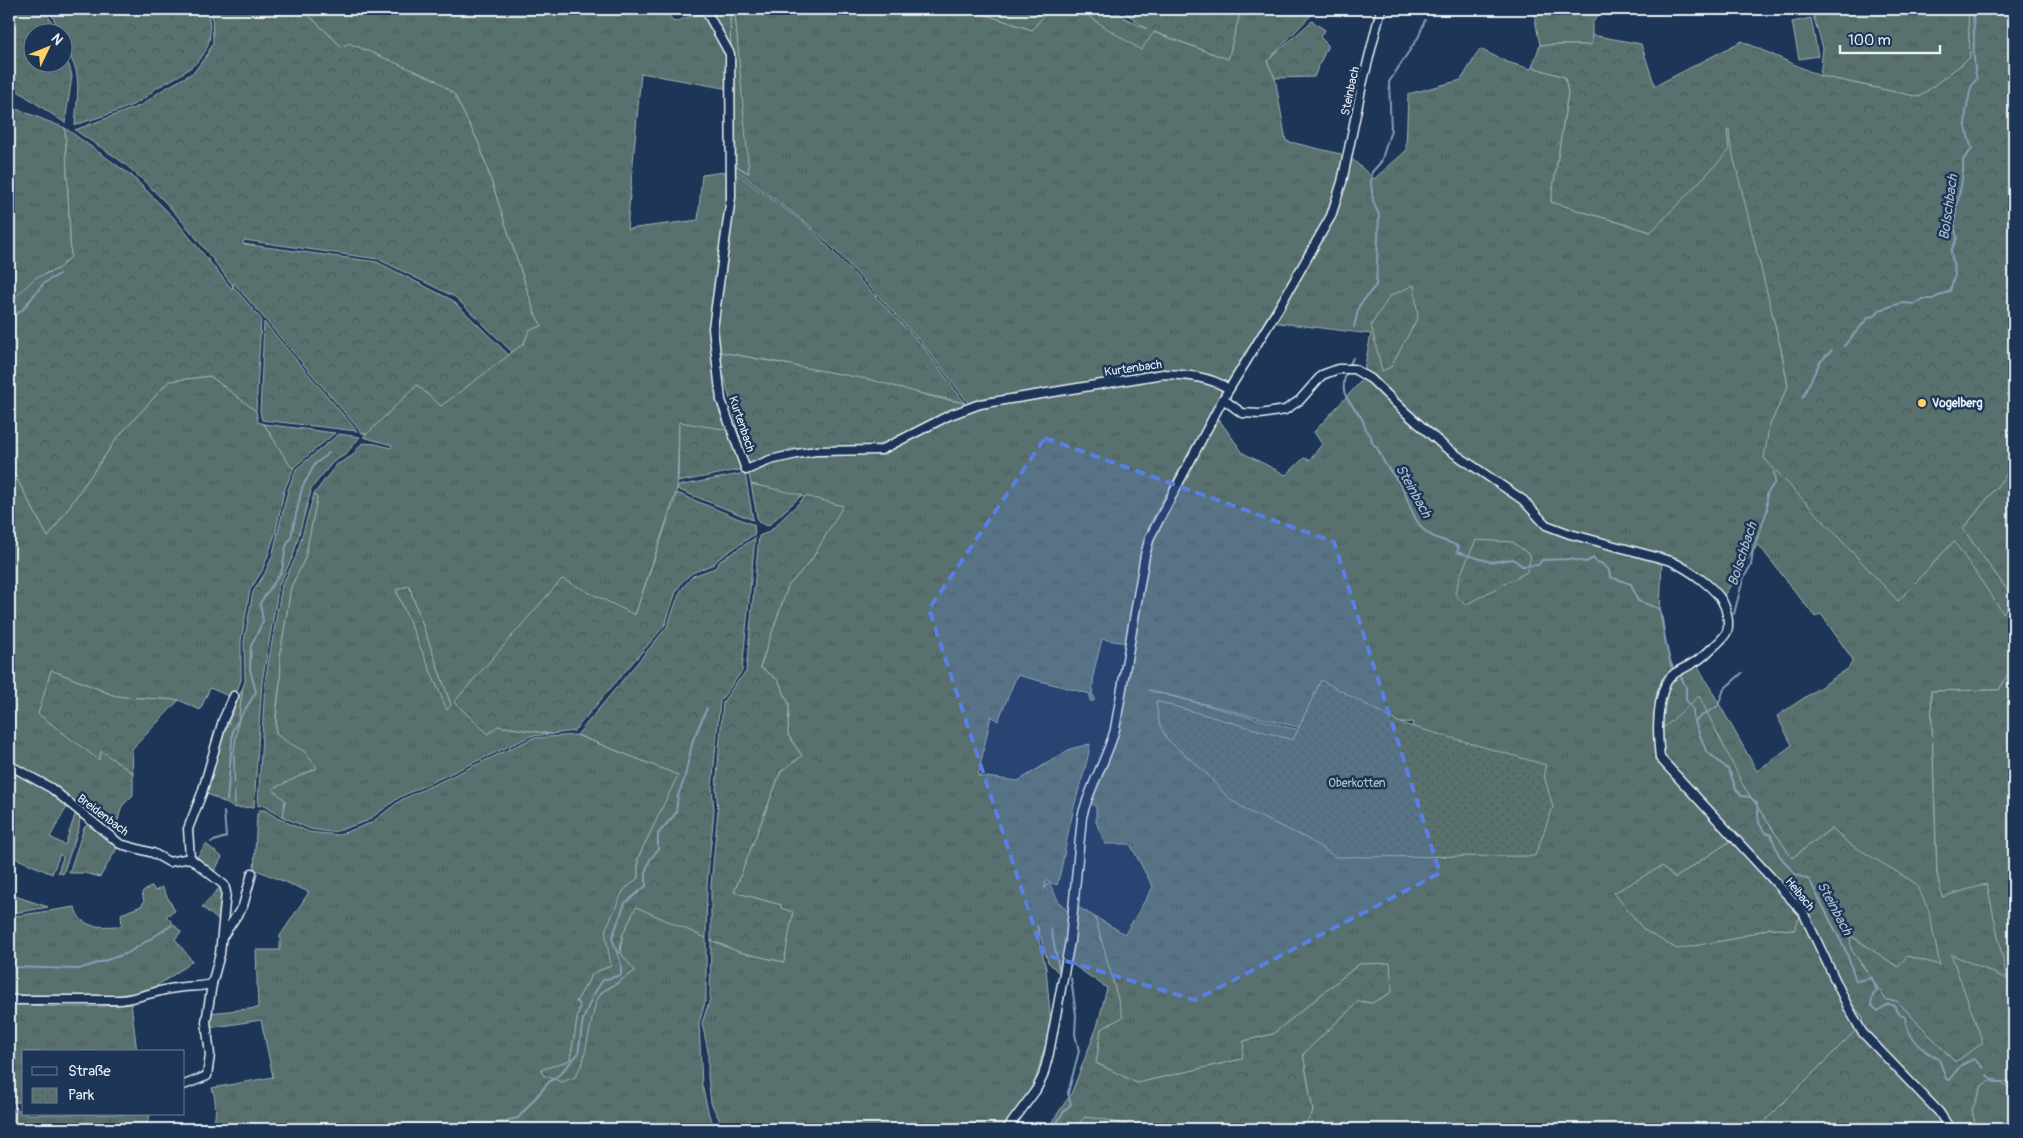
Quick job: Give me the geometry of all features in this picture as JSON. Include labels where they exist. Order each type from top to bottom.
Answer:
[{"type":"street","name":"Kurtenbach","points":[[705,9],[730,54],[731,196],[713,328],[720,400],[746,470],[770,460],[816,451],[881,450],[950,415],[980,404],[1163,374],[1192,375],[1223,385],[1229,389]]},
{"type":"street","name":"Steinbach","points":[[1007,1129],[1036,1090],[1043,1076],[1049,1053],[1070,941],[1081,826],[1087,800],[1114,736],[1150,537],[1223,399],[1298,276],[1335,206],[1381,9]]},
{"type":"street","name":"Heibach","points":[[1223,399],[1242,413],[1276,412],[1296,404],[1317,378],[1326,373],[1343,368],[1359,371],[1375,382],[1432,436],[1464,461],[1523,500],[1546,525],[1570,534],[1647,553],[1679,565],[1719,596],[1725,608],[1729,628],[1726,636],[1696,662],[1673,674],[1666,683],[1657,732],[1660,758],[1802,912],[1862,1032],[1939,1112],[1950,1129]]},
{"type":"street","points":[[185,1085],[207,1076],[210,1055],[206,1022],[222,937],[226,892],[224,885],[190,858],[188,828],[202,793],[223,720],[234,696]]},
{"type":"street","name":"Breidenbach","points":[[9,765],[51,788],[120,844],[153,853],[169,862],[190,858]]},
{"type":"street","points":[[222,937],[243,906],[252,873]]},
{"type":"street","points":[[9,1000],[139,999],[176,988],[212,984]]},
{"type":"highlighted area","points":[[1045,438],[1334,542],[1440,873],[1195,1000],[1043,954],[929,609]]},
{"type":"green space","points":[[9,9],[43,9],[52,22],[22,22],[22,72],[71,72],[72,76],[65,123],[9,85]]},
{"type":"green space","points":[[49,9],[207,9],[210,25],[206,49],[200,58],[183,73],[158,87],[134,104],[75,125],[78,90],[76,70],[72,61],[72,22],[55,22]]},
{"type":"green space","points":[[212,9],[302,9],[342,47],[349,43],[436,80],[454,94],[479,144],[535,314],[542,326],[529,330],[524,343],[512,352],[455,297],[378,259],[244,240],[243,244],[377,262],[452,300],[509,355],[441,406],[417,385],[367,434],[362,433],[234,283],[233,286],[196,238],[156,192],[126,165],[75,130],[142,105],[159,92],[194,72],[207,55],[213,42]]},
{"type":"green space","points":[[302,9],[665,9],[674,22],[701,13],[700,9],[703,9],[728,57],[729,89],[641,73],[627,229],[698,220],[702,175],[731,171],[709,329],[717,391],[728,430],[679,423],[677,489],[635,615],[498,726],[552,734],[531,736],[400,797],[367,821],[330,832],[310,829],[283,817],[285,800],[271,789],[317,768],[276,734],[281,665],[280,655],[291,587],[305,558],[317,498],[314,494],[336,465],[352,456],[362,443],[391,448],[392,445],[363,437],[417,385],[441,405],[524,343],[529,330],[541,325],[535,314],[479,144],[454,94],[342,47]],"holes":[[[409,586],[451,705],[447,709],[396,590]]]},
{"type":"green space","points":[[708,9],[974,9],[1032,30],[1049,9],[1081,9],[1141,49],[1153,32],[1228,59],[1241,9],[1317,9],[1267,61],[1275,78],[1286,141],[1349,156],[1374,179],[1406,151],[1408,94],[1461,80],[1480,49],[1507,62],[1565,77],[1568,93],[1551,202],[1651,232],[1729,129],[1788,386],[1769,427],[1898,601],[1954,541],[2013,598],[1963,529],[2014,465],[2014,664],[1999,690],[1931,691],[1937,873],[1942,896],[1987,883],[2008,980],[1952,955],[1984,1043],[1955,1062],[1897,1001],[1886,1000],[1851,949],[1849,935],[1898,966],[1847,842],[1832,828],[1792,858],[1744,787],[1732,840],[1675,878],[1733,939],[1770,928],[1794,930],[1802,911],[1842,993],[1864,1018],[1854,1032],[1757,1129],[1303,1129],[1313,1112],[1303,1054],[1359,1001],[1372,1003],[1359,964],[1273,1034],[1244,1041],[1243,1059],[1137,1083],[1096,1063],[1101,1029],[1122,1017],[1095,917],[1125,934],[1153,887],[1130,844],[1105,844],[1096,822],[1096,807],[1088,801],[1113,742],[1149,546],[1192,457],[1180,468],[1145,537],[1126,643],[1102,639],[1094,671],[1092,695],[1094,696],[1094,701],[1090,701],[1090,694],[1017,675],[998,721],[991,716],[978,776],[1018,781],[1070,749],[1090,744],[1057,885],[1049,882],[1059,902],[1070,913],[1061,975],[1048,962],[1037,925],[1046,968],[1051,1025],[1035,1081],[1020,1107],[1001,1129],[724,1129],[711,1103],[708,1051],[702,1023],[710,999],[711,940],[739,952],[784,962],[781,905],[734,892],[781,771],[802,756],[788,735],[789,704],[778,680],[760,667],[788,586],[812,559],[841,506],[751,484],[748,472],[771,463],[795,457],[877,454],[980,405],[1040,394],[969,404],[923,344],[836,251],[809,225],[734,169],[734,165],[748,173],[735,15],[730,17],[732,54]],"holes":[[[1304,264],[1271,322],[1371,334],[1362,380],[1314,432],[1322,444],[1310,460],[1304,458],[1286,475],[1243,453],[1215,414],[1254,340],[1294,272]],[[1758,544],[1815,617],[1821,614],[1853,660],[1849,668],[1777,716],[1792,745],[1757,771],[1695,661],[1672,673],[1660,614],[1662,559],[1683,568],[1721,600]],[[1148,690],[1314,731],[1413,722],[1405,758]]]},
{"type":"green space","points":[[974,9],[1049,9],[1032,30]]},
{"type":"green space","points":[[1081,9],[1113,9],[1125,18],[1147,29],[1120,9],[1241,9],[1228,59],[1154,32],[1141,50],[1094,20]]},
{"type":"green space","points":[[1533,9],[1602,9],[1592,24],[1592,45],[1540,45]]},
{"type":"green space","points":[[1794,9],[1968,9],[1970,58],[1919,97],[1820,76],[1823,48],[1812,12],[1796,16]]},
{"type":"green space","points":[[1968,9],[2014,9],[2014,465],[1963,529],[2013,598],[2003,613],[1954,541],[1898,601],[1764,458],[1769,427],[1788,386],[1781,349],[1730,143],[1729,129],[1727,131],[1729,151],[1651,232],[1551,202],[1568,93],[1565,77],[1532,67],[1540,45],[1591,45],[1592,35],[1641,44],[1655,86],[1742,41],[1820,76],[1919,97],[1970,58]]},
{"type":"green space","points":[[735,14],[749,173],[734,165],[730,17]]},
{"type":"green space","points":[[1811,18],[1818,56],[1799,59],[1792,22]]},
{"type":"green space","points":[[1312,21],[1325,30],[1320,37],[1328,45],[1314,77],[1275,78],[1267,61]]},
{"type":"green space","points":[[9,106],[65,128],[71,257],[58,269],[46,273],[9,303]]},
{"type":"green space","points":[[65,128],[132,176],[173,217],[232,289],[233,286],[261,319],[256,411],[210,376],[169,381],[117,438],[48,537],[9,464],[9,303],[35,278],[58,269],[71,257]]},
{"type":"green space","points":[[736,173],[808,226],[921,344],[965,403],[776,362],[720,352],[718,333],[721,288]]},
{"type":"green space","points":[[1414,285],[1418,317],[1391,367],[1382,371],[1371,325],[1390,296]]},
{"type":"green space","points":[[264,322],[357,431],[262,420],[260,412]]},
{"type":"green space","points":[[720,352],[872,380],[937,398],[965,403],[961,408],[881,446],[852,450],[791,449],[769,457],[748,468],[722,369]]},
{"type":"green space","points":[[210,376],[256,411],[258,422],[264,424],[291,466],[294,467],[284,491],[276,531],[268,555],[262,571],[250,590],[241,641],[241,680],[225,723],[233,698],[210,688],[200,710],[179,700],[113,695],[51,670],[99,760],[101,750],[133,773],[133,795],[122,806],[113,837],[52,784],[9,763],[9,464],[48,537],[117,438],[169,381]]},
{"type":"green space","points":[[679,422],[735,431],[744,469],[678,482]]},
{"type":"green space","points":[[264,424],[335,433],[294,467],[291,467]]},
{"type":"green space","points":[[339,434],[360,437],[345,455],[333,462],[310,490],[293,556],[279,585],[262,682],[254,807],[235,808],[234,752],[245,681],[244,642],[253,592],[272,557],[288,490],[296,469]]},
{"type":"green space","points":[[745,473],[753,520],[677,489],[678,486]]},
{"type":"green space","points":[[751,484],[802,495],[768,526],[758,522]]},
{"type":"green space","points":[[677,493],[754,525],[755,534],[718,559],[714,564],[692,573],[682,582],[676,592],[665,625],[574,731],[552,734],[498,726],[488,734],[454,702],[562,579],[635,615]]},
{"type":"green space","points":[[314,494],[317,498],[305,558],[291,587],[280,655],[281,665],[276,734],[305,752],[317,768],[272,789],[285,800],[283,817],[265,805],[258,806],[265,682],[282,585],[296,557]]},
{"type":"green space","points":[[806,496],[843,506],[812,559],[788,586],[760,667],[778,680],[789,704],[788,735],[802,756],[781,771],[734,892],[781,905],[781,908],[793,912],[784,962],[739,952],[711,940],[711,885],[718,810],[716,788],[723,702],[746,672],[759,536],[769,532]]},
{"type":"green space","points":[[755,538],[742,671],[720,701],[712,787],[714,811],[707,884],[706,938],[636,907],[622,936],[620,952],[635,971],[602,992],[596,1001],[583,1062],[575,1077],[562,1082],[543,1075],[541,1070],[570,1060],[580,1004],[576,1002],[593,973],[611,966],[605,931],[623,891],[638,878],[638,858],[678,775],[577,735],[667,627],[679,594],[693,576],[715,568],[720,561]]},
{"type":"green space","points":[[1476,540],[1513,542],[1531,556],[1527,572],[1465,605],[1455,594],[1461,573]]},
{"type":"green space","points":[[409,586],[451,705],[447,710],[396,590]]},
{"type":"green space","points":[[2014,664],[2014,1091],[1995,1079],[1982,1085],[1972,1110],[1976,1129],[1757,1129],[1854,1032],[1864,1018],[1842,993],[1802,912],[1794,930],[1770,928],[1733,939],[1677,949],[1644,930],[1614,893],[1662,866],[1675,878],[1732,840],[1662,757],[1659,732],[1699,696],[1744,787],[1792,858],[1832,828],[1847,842],[1915,883],[1928,908],[1940,965],[1907,956],[1898,967],[1850,935],[1851,949],[1886,1000],[1897,1001],[1955,1062],[1983,1043],[1951,954],[2007,979],[1987,884],[1942,897],[1937,873],[1931,691],[1999,690]]},
{"type":"green space","points":[[51,670],[113,695],[179,700],[132,749],[133,773],[101,751],[99,760],[38,714]]},
{"type":"green space","name":"Oberkotten","points":[[1321,680],[1400,723],[1546,765],[1544,771],[1545,779],[1553,807],[1535,856],[1336,857],[1304,837],[1248,811],[1228,798],[1208,775],[1167,739],[1159,723],[1156,701],[1293,740]]},
{"type":"green space","points":[[243,687],[234,752],[235,808],[204,792]]},
{"type":"green space","points":[[576,735],[679,775],[638,858],[638,878],[623,891],[610,959],[611,966],[593,973],[576,1002],[580,1003],[570,1060],[542,1070],[562,1082],[592,1016],[596,1001],[602,992],[620,982],[622,936],[636,906],[706,938],[706,999],[699,1023],[702,1085],[709,1115],[716,1129],[213,1129],[215,1098],[212,1088],[273,1077],[261,1020],[209,1028],[209,1013],[258,1008],[256,950],[280,950],[280,936],[309,892],[254,869],[257,814],[259,810],[265,810],[277,818],[309,832],[338,835],[371,823],[401,800],[533,738]]},
{"type":"green space","points":[[9,770],[17,775],[38,782],[68,805],[50,837],[65,845],[76,812],[80,815],[79,828],[63,874],[58,872],[63,857],[60,854],[52,874],[13,857],[14,853],[9,850]]},
{"type":"green space","points":[[87,825],[91,825],[119,845],[100,877],[85,873],[69,873],[84,828]]},
{"type":"green space","points":[[206,844],[222,857],[214,872],[197,857]]},
{"type":"green space","points":[[152,886],[155,891],[162,887],[175,911],[166,916],[181,932],[175,939],[192,961],[188,965],[150,990],[138,995],[122,998],[81,999],[9,993],[9,917],[75,907],[78,915],[87,924],[93,926],[122,926],[121,914],[141,906],[144,902],[142,892]]},
{"type":"green space","points":[[221,886],[223,889],[222,923],[202,907]]},
{"type":"green space","points":[[9,894],[48,907],[9,914]]},
{"type":"green space","points":[[1076,906],[1095,917],[1123,1017],[1101,1029],[1096,1063],[1137,1083],[1242,1059],[1244,1041],[1273,1034],[1359,964],[1390,963],[1392,992],[1372,1003],[1359,1001],[1303,1054],[1313,1112],[1303,1129],[1141,1129],[1103,1119],[1085,1117],[1073,1129],[1047,1129],[1071,1094],[1097,1027],[1107,988],[1069,962]]},
{"type":"green space","points":[[9,1002],[39,1006],[70,1007],[131,1003],[137,1050],[22,1050],[22,1102],[9,1102]]},
{"type":"green space","points":[[1995,1079],[2014,1091],[2014,1129],[1976,1129],[1972,1110],[1982,1085]]},
{"type":"green space","points":[[9,1110],[22,1110],[22,1116],[150,1116],[145,1129],[9,1129]]},
{"type":"green space","points":[[1085,1117],[1103,1119],[1141,1129],[1073,1129]]},
{"type":"waterway","name":"Steinbach","points":[[1429,13],[1431,9]]},
{"type":"waterway","name":"Bolschbach","points":[[1844,346],[1869,317],[1875,316],[1879,310],[1902,303],[1914,304],[1923,299],[1932,299],[1950,291],[1955,274],[1951,251],[1957,238],[1955,218],[1962,180],[1963,160],[1972,149],[1965,118],[1970,90],[1977,79],[1974,62],[1972,9]]},
{"type":"waterway","name":"Steinbach","points":[[1354,327],[1359,306],[1376,285],[1379,215],[1373,201],[1371,183],[1372,172],[1381,162],[1391,130],[1389,82],[1419,36],[1425,20]]},
{"type":"waterway","name":"Breidenbach","points":[[9,319],[22,310],[44,283],[59,274]]},
{"type":"waterway","name":"Bolschbach","points":[[1802,398],[1820,362],[1832,350]]},
{"type":"waterway","name":"Steinbach","points":[[1350,364],[1353,358]]},
{"type":"waterway","name":"Steinbach","points":[[1346,374],[1344,388],[1347,399],[1362,419],[1366,430],[1371,436],[1372,443],[1378,449],[1386,465],[1402,487],[1415,518],[1422,528],[1436,538],[1459,547],[1457,552],[1491,562],[1513,559],[1522,566],[1538,565],[1542,560],[1570,559],[1586,562],[1594,558],[1596,562],[1601,563],[1609,570],[1610,577],[1631,584],[1638,601],[1660,609],[1666,646],[1673,668]]},
{"type":"waterway","points":[[227,801],[233,729],[256,692],[250,669],[251,646],[263,621],[260,603],[282,571],[286,546],[291,537],[302,488],[315,464],[329,453]]},
{"type":"waterway","name":"Bolschbach","points":[[1734,614],[1743,579],[1751,565],[1753,550],[1767,511],[1767,494],[1775,482],[1774,472]]},
{"type":"waterway","name":"Bolschbach","points":[[1695,721],[1718,706],[1724,689],[1742,673]]},
{"type":"waterway","name":"Steinbach","points":[[1681,677],[1686,687],[1686,700],[1693,709],[1693,717],[1706,751],[1729,770],[1736,789],[1742,796],[1750,797],[1757,803],[1759,823],[1765,833],[1771,835],[1779,855],[1795,874],[1809,880],[1846,951],[1856,981],[1872,978],[1877,991],[1873,995],[1871,1005],[1878,1011],[1888,1004],[1895,1006],[1896,1011],[1905,1017],[1908,1031],[1916,1042],[1921,1048],[1939,1059],[1946,1079],[1949,1080],[1961,1065],[1974,1059],[1983,1068]]},
{"type":"waterway","points":[[372,1129],[386,1125],[495,1123],[518,1118],[549,1082],[560,1074],[578,1054],[583,1020],[593,995],[603,980],[621,975],[621,964],[612,938],[625,903],[646,886],[646,870],[658,849],[658,834],[676,813],[678,795],[684,780],[693,740],[707,708]]},
{"type":"waterway","points":[[211,842],[226,837],[224,812]]},
{"type":"waterway","points":[[9,967],[79,969],[128,953],[172,925]]},
{"type":"waterway","points":[[1051,929],[1059,969]]},
{"type":"waterway","points":[[1053,1129],[1064,1111],[1071,1104],[1068,1093],[1079,1051],[1075,1034],[1076,1015],[1071,978]]},
{"type":"waterway","name":"Steinbach","points":[[1987,1075],[1994,1082],[2010,1082],[2014,1087]]},
{"type":"place","name":"Vogelberg","points":[[1922,403]]}]
